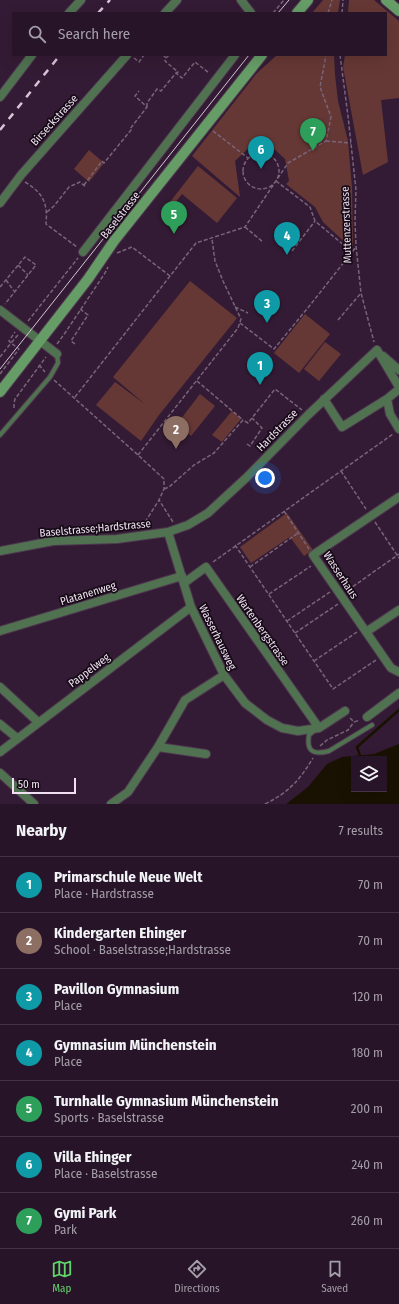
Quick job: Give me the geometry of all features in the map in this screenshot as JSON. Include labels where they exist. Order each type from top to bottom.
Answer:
[{"type":"main road","points":[[298,12],[308,0]]},
{"type":"main road","points":[[386,0],[399,11]]},
{"type":"main road","name":"Baselstrasse","points":[[0,392],[88,279],[114,241],[261,56]]},
{"type":"street","points":[[70,12],[81,0]]},
{"type":"street","points":[[166,12],[177,0]]},
{"type":"street","points":[[242,0],[250,12]]},
{"type":"street","points":[[0,97],[31,56]]},
{"type":"street","name":"Birseckstrasse","points":[[0,203],[19,177],[126,56]]},
{"type":"street","name":"Baselstrasse","points":[[83,252],[233,56]]},
{"type":"street","points":[[0,310],[20,329],[40,340],[57,354]]},
{"type":"street","points":[[377,350],[399,370]]},
{"type":"street","points":[[324,399],[342,427],[387,399],[399,388],[377,350]]},
{"type":"street","name":"Hardstrasse","points":[[246,478],[324,399],[377,350]]},
{"type":"street","points":[[387,399],[396,432]]},
{"type":"street","name":"Baselstrasse;Hardstrasse","points":[[0,551],[53,541],[117,539],[168,532],[188,525],[208,513],[246,478]]},
{"type":"street","name":"Wasserhaus","points":[[399,497],[315,558],[382,656],[391,668],[399,672]]},
{"type":"street","name":"Wasserhausweg","points":[[168,532],[192,607],[224,675],[245,703],[267,720],[282,728],[298,731],[318,728],[345,712]]},
{"type":"street","points":[[183,580],[206,567]]},
{"type":"street","name":"Wartenbergstrasse","points":[[206,567],[318,728]]},
{"type":"street","name":"Platanenweg","points":[[0,630],[183,580]]},
{"type":"street","name":"Pappelweg","points":[[0,752],[192,607]]},
{"type":"street","points":[[365,630],[399,610]]},
{"type":"street","points":[[111,804],[128,792],[158,747],[185,700],[224,675]]},
{"type":"street","points":[[0,687],[38,722]]},
{"type":"street","points":[[367,717],[399,693]]},
{"type":"street","points":[[0,724],[18,738]]},
{"type":"street","points":[[158,747],[206,754]]},
{"type":"street","points":[[0,773],[34,804]]},
{"type":"lane","points":[[0,435],[50,377],[58,363],[57,354]]},
{"type":"lane","points":[[318,728],[309,735],[308,744],[310,750],[315,753],[329,751],[372,725]]},
{"type":"path","points":[[274,12],[284,0]]},
{"type":"path","points":[[328,12],[332,0]]},
{"type":"path","points":[[342,12],[343,0]]},
{"type":"path","points":[[133,56],[139,62],[143,56]]},
{"type":"path","points":[[163,56],[166,58],[165,61],[178,72],[176,73],[182,78],[195,62],[216,79]]},
{"type":"path","points":[[326,56],[320,87],[331,117],[326,141]]},
{"type":"path","name":"Muttenzerstrasse","points":[[340,56],[356,190],[356,246],[361,293],[377,350]]},
{"type":"path","points":[[84,185],[102,161],[104,163],[131,130],[130,128],[147,107],[147,103],[157,89],[161,91],[176,73]]},
{"type":"path","points":[[139,91],[135,96],[147,107]]},
{"type":"path","points":[[206,125],[248,158]]},
{"type":"path","points":[[75,397],[196,243],[245,227],[288,163],[326,141],[351,143]]},
{"type":"path","points":[[259,152],[270,155],[275,159],[279,170],[279,176],[276,181],[272,186],[260,189],[249,184],[243,174],[243,168],[248,158],[259,152]]},
{"type":"path","points":[[11,343],[9,341],[26,324],[83,252],[46,224],[46,206],[34,187],[19,177]]},
{"type":"path","points":[[276,181],[310,207],[315,221],[352,252]]},
{"type":"path","points":[[47,212],[54,206],[69,186],[80,182],[86,187]]},
{"type":"path","points":[[292,251],[315,221]]},
{"type":"path","points":[[245,227],[264,242]]},
{"type":"path","points":[[138,455],[238,328],[240,323],[241,319],[215,261],[212,239]]},
{"type":"path","points":[[114,241],[113,255],[132,247],[170,276]]},
{"type":"path","points":[[240,323],[274,349],[356,246]]},
{"type":"path","points":[[0,287],[24,257],[36,265],[0,310]]},
{"type":"path","points":[[18,265],[28,276]]},
{"type":"path","points":[[56,344],[108,267]]},
{"type":"path","points":[[6,280],[15,292]]},
{"type":"path","points":[[338,320],[361,293]]},
{"type":"path","points":[[235,307],[248,314]]},
{"type":"path","points":[[75,344],[71,340],[88,316],[80,309]]},
{"type":"path","points":[[0,357],[20,329]]},
{"type":"path","points":[[0,374],[19,349],[11,343]]},
{"type":"path","points":[[112,344],[116,346]]},
{"type":"path","points":[[10,424],[15,407],[15,399],[46,356]]},
{"type":"path","points":[[39,365],[50,377],[75,397],[164,479],[164,489],[159,500],[136,536]]},
{"type":"path","points":[[197,381],[248,423],[275,389],[308,415]]},
{"type":"path","points":[[247,444],[250,446],[262,428],[252,418]]},
{"type":"path","points":[[164,489],[170,487],[194,465],[214,453],[243,420]]},
{"type":"path","points":[[206,567],[396,432]]},
{"type":"path","points":[[159,500],[177,529]]},
{"type":"path","points":[[269,595],[315,558],[284,511]]},
{"type":"path","points":[[250,567],[298,533]]},
{"type":"path","points":[[235,545],[333,689],[382,656]]},
{"type":"path","points":[[295,633],[399,554]]},
{"type":"path","points":[[287,621],[336,588]]},
{"type":"path","points":[[314,661],[365,630]]},
{"type":"path","points":[[345,712],[354,722]]},
{"type":"path","points":[[265,804],[292,788],[304,774],[320,746],[327,740],[348,730],[354,722],[367,717]]},
{"type":"shaded area","points":[[323,0],[340,0],[338,12],[313,12]]},
{"type":"shaded area","points":[[349,0],[374,0],[399,21],[399,98],[381,100],[388,162],[363,175],[343,67],[345,56],[387,56],[387,12],[348,12]]},
{"type":"shaded area","points":[[276,56],[334,56],[338,101],[348,141],[352,188],[353,246],[349,246],[323,222],[315,207],[286,184],[289,181],[285,159],[271,146],[255,142],[235,161],[240,197],[192,156],[257,73]]},
{"type":"shaded area","points":[[89,150],[104,163],[89,182],[74,169]]},
{"type":"shaded area","points":[[198,166],[237,198],[217,223],[182,194],[166,214],[163,211]]},
{"type":"shaded area","points":[[190,281],[237,318],[159,415],[141,441],[96,405],[115,382],[146,405],[113,377]]},
{"type":"shaded area","points":[[305,314],[330,334],[299,373],[274,353]]},
{"type":"shaded area","points":[[325,342],[341,354],[319,381],[304,369]]},
{"type":"shaded area","points":[[200,394],[215,406],[191,436],[177,424]]},
{"type":"shaded area","points":[[232,411],[241,419],[222,442],[212,435]]},
{"type":"shaded area","points":[[287,513],[313,550],[304,556],[290,537],[251,563],[240,547]]},
{"type":"shaded area","points":[[399,744],[399,804],[286,804],[308,787],[327,764],[342,757],[351,756],[351,792],[387,792],[387,756],[353,756],[374,754]]},
{"type":"waterway","points":[[360,756],[357,747],[399,710]]},
{"type":"tram line","points":[[279,12],[289,0]]},
{"type":"tram line","points":[[0,369],[248,56]]},
{"type":"railway","points":[[99,12],[110,0]]},
{"type":"railway","points":[[0,130],[59,56]]},
{"type":"place","name":"Gymi Park","points":[[313,151]]},
{"type":"place","name":"Villa Ehinger","points":[[261,169]]},
{"type":"place","name":"Turnhalle Gymnasium Münchenstein","points":[[174,234]]},
{"type":"place","name":"Gymnasium Münchenstein","points":[[287,255]]},
{"type":"place","name":"Pavillon Gymnasium","points":[[267,323]]},
{"type":"place","name":"Primarschule Neue Welt","points":[[260,385]]},
{"type":"place","name":"Kindergarten Ehinger","points":[[176,449]]}]
